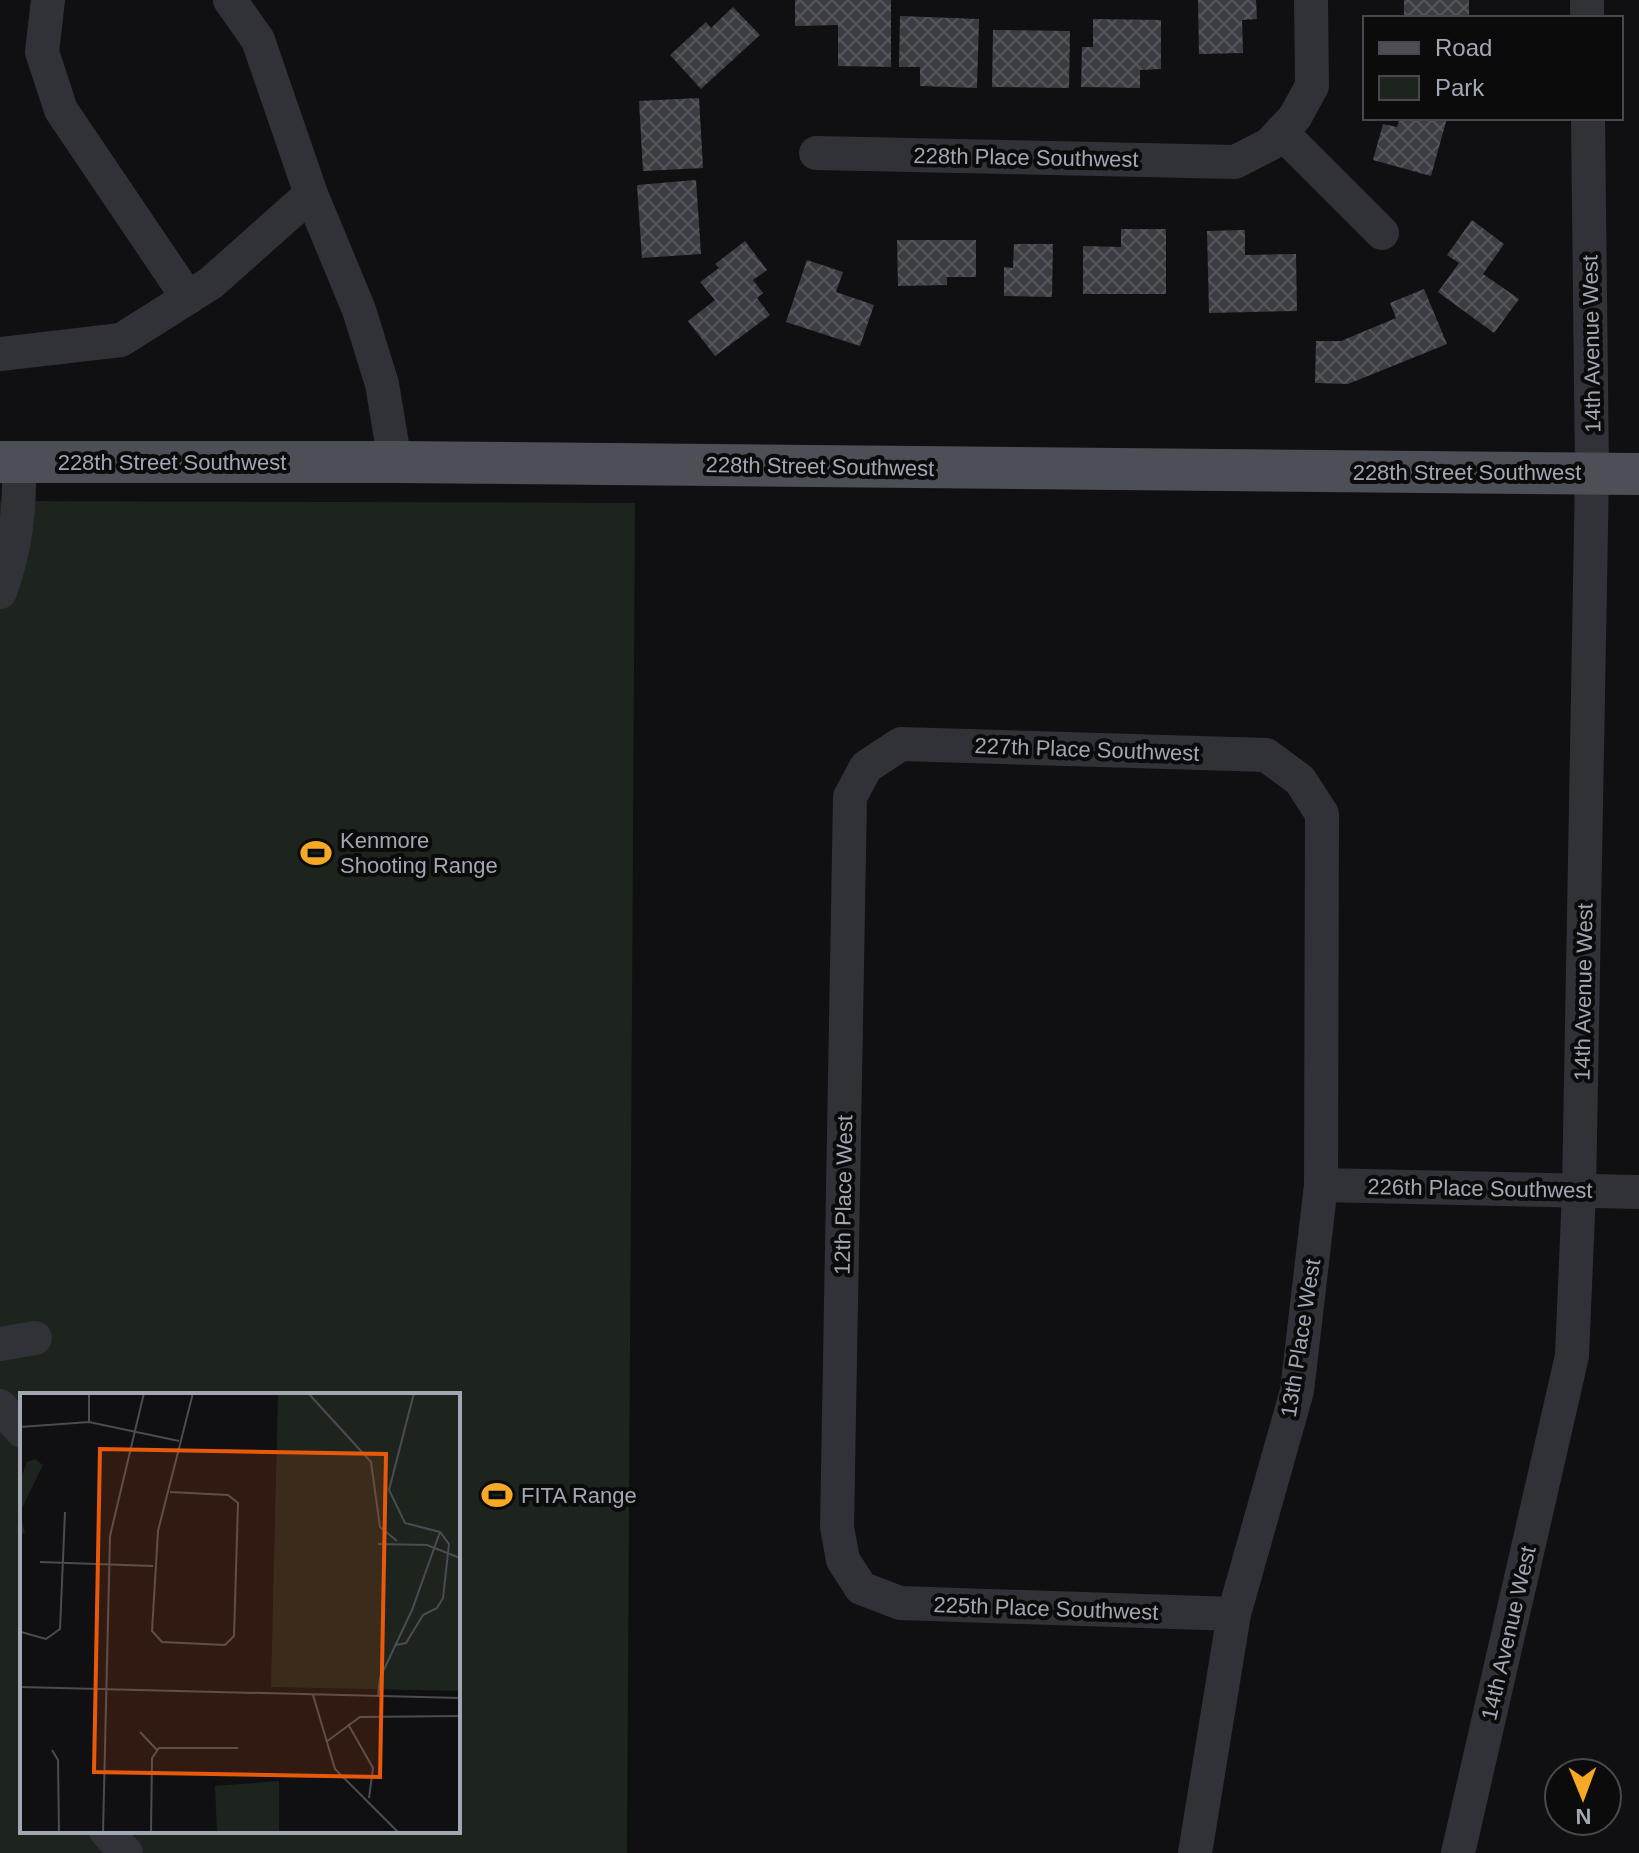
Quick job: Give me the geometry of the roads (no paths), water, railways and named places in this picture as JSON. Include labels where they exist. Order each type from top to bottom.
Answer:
[{"type":"main road","name":"228th Street Southwest","points":[[10,462],[395,462],[1639,474]]},
{"type":"street","points":[[48,0],[42,52],[61,110],[188,298]]},
{"type":"street","points":[[230,0],[258,40],[311,194],[359,310],[382,384],[395,462]]},
{"type":"street","points":[[1311,0],[1312,86],[1295,117],[1281,132],[1382,233]]},
{"type":"street","name":"14th Avenue West","points":[[1458,1853],[1572,1356],[1579,1191],[1592,473],[1588,120]]},
{"type":"street","name":"228th Place Southwest","points":[[816,153],[1235,162],[1270,144],[1281,132]]},
{"type":"street","points":[[0,354],[121,340],[211,283],[311,194]]},
{"type":"street","points":[[0,592],[9,567],[20,511],[10,462]]},
{"type":"street","name":"227th Place Southwest","points":[[850,797],[866,767],[901,744],[1266,755],[1300,780],[1322,814]]},
{"type":"street","name":"12th Place West","points":[[850,797],[837,1527],[843,1560],[861,1588]]},
{"type":"street","name":"13th Place West","points":[[1195,1853],[1234,1614],[1297,1391],[1321,1185],[1322,814]]},
{"type":"street","name":"226th Place Southwest","points":[[1321,1185],[1639,1192]]},
{"type":"street","points":[[0,1344],[35,1338]]},
{"type":"street","points":[[0,1406],[20,1429]]},
{"type":"street","name":"225th Place Southwest","points":[[861,1588],[900,1603],[1234,1614]]},
{"type":"street","points":[[108,1833],[126,1853]]},
{"type":"place","name":"Kenmore Shooting Range","points":[[316,853]]},
{"type":"place","name":"FITA Range","points":[[497,1495]]}]
